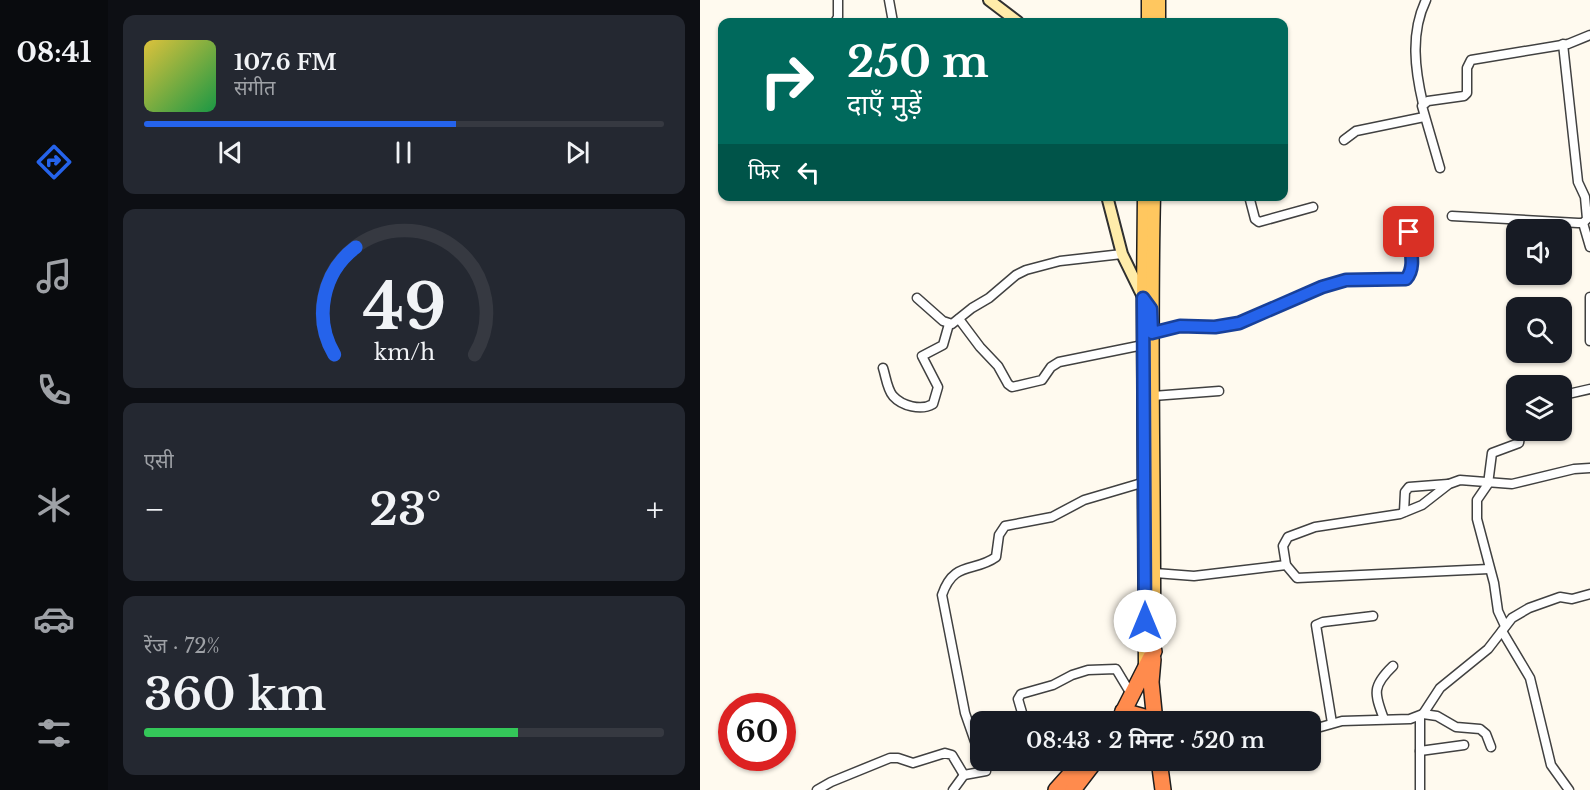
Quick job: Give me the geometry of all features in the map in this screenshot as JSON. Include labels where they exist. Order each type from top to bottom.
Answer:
[{"type":"highway","points":[[1153,711],[1148,675],[1154,651]]},
{"type":"highway","points":[[1123,711],[1131,694],[1148,675]]},
{"type":"highway","points":[[1056,790],[1073,771]]},
{"type":"highway","points":[[1073,790],[1088,771]]},
{"type":"highway","points":[[1160,771],[1163,790]]},
{"type":"main road","points":[[989,0],[1013,18]]},
{"type":"main road","points":[[1148,0],[1148,18]]},
{"type":"main road","points":[[1159,0],[1159,18]]},
{"type":"main road","points":[[1108,201],[1122,254],[1143,298],[1151,309]]},
{"type":"main road","points":[[1144,201],[1143,345],[1148,675]]},
{"type":"main road","points":[[1154,201],[1151,309],[1154,651]]},
{"type":"street","points":[[837,18],[838,0]]},
{"type":"street","points":[[889,0],[892,18]]},
{"type":"street","points":[[1426,0],[1414,52],[1423,104],[1422,110],[1440,168]]},
{"type":"street","points":[[1423,104],[1464,96],[1467,93],[1467,68],[1471,60],[1573,42],[1590,35]]},
{"type":"street","points":[[1563,44],[1578,182],[1585,197],[1587,216],[1583,223],[1590,247]]},
{"type":"street","points":[[1344,140],[1356,131],[1424,117]]},
{"type":"street","points":[[1250,201],[1255,219],[1259,222],[1313,207]]},
{"type":"street","points":[[1452,216],[1583,223]]},
{"type":"street","points":[[1152,333],[1180,326],[1215,327],[1239,323],[1322,287],[1346,280],[1406,279],[1409,276],[1413,256],[1409,248],[1409,232]]},
{"type":"street","points":[[883,368],[889,389],[899,400],[919,409],[927,407],[933,404],[938,392],[937,383],[931,376],[922,356],[943,345],[949,324],[1026,270],[1060,261],[1122,254]]},
{"type":"street","points":[[1590,297],[1590,341]]},
{"type":"street","points":[[917,298],[949,324]]},
{"type":"street","points":[[958,319],[998,366],[1012,387],[1042,380],[1051,367],[1059,362],[1143,345]]},
{"type":"street","points":[[1572,393],[1590,389]]},
{"type":"street","points":[[1153,396],[1219,391]]},
{"type":"street","points":[[1519,441],[1492,453],[1488,484],[1479,496],[1476,509],[1503,629],[1530,678],[1550,765],[1569,790]]},
{"type":"street","points":[[1404,512],[1405,492],[1409,487],[1465,480],[1488,484],[1512,484],[1574,469],[1590,468]]},
{"type":"street","points":[[970,727],[965,713],[942,595],[951,578],[962,569],[996,557],[999,535],[1005,526],[1052,517],[1084,500],[1145,482]]},
{"type":"street","points":[[1449,483],[1428,501],[1404,512],[1315,527],[1291,535],[1285,539],[1283,546],[1286,565],[1297,578],[1489,569]]},
{"type":"street","points":[[1155,573],[1194,576],[1286,565]]},
{"type":"street","points":[[1321,726],[1332,723],[1415,718],[1421,715],[1440,688],[1488,649],[1512,618],[1529,608],[1560,597],[1572,599],[1590,594]]},
{"type":"street","points":[[1332,723],[1316,625],[1323,622],[1373,616]]},
{"type":"street","points":[[1384,719],[1377,699],[1376,686],[1382,676],[1393,666]]},
{"type":"street","points":[[1022,711],[1018,699],[1021,694],[1053,686],[1072,675],[1088,670],[1116,669],[1131,694]]},
{"type":"street","points":[[1421,715],[1437,716],[1456,727],[1480,729],[1486,734],[1491,747]]},
{"type":"street","points":[[1420,790],[1421,715]]},
{"type":"street","points":[[1420,752],[1464,745]]},
{"type":"street","points":[[817,790],[890,758],[898,758],[910,764],[944,753],[952,755],[964,775]]},
{"type":"street","points":[[953,790],[964,775],[986,771]]},
{"type":"route","points":[[1145,621],[1143,298],[1151,309],[1152,333],[1180,326],[1227,326],[1247,320],[1334,283],[1360,278],[1406,279],[1409,276],[1413,256],[1409,250],[1409,232]]}]
